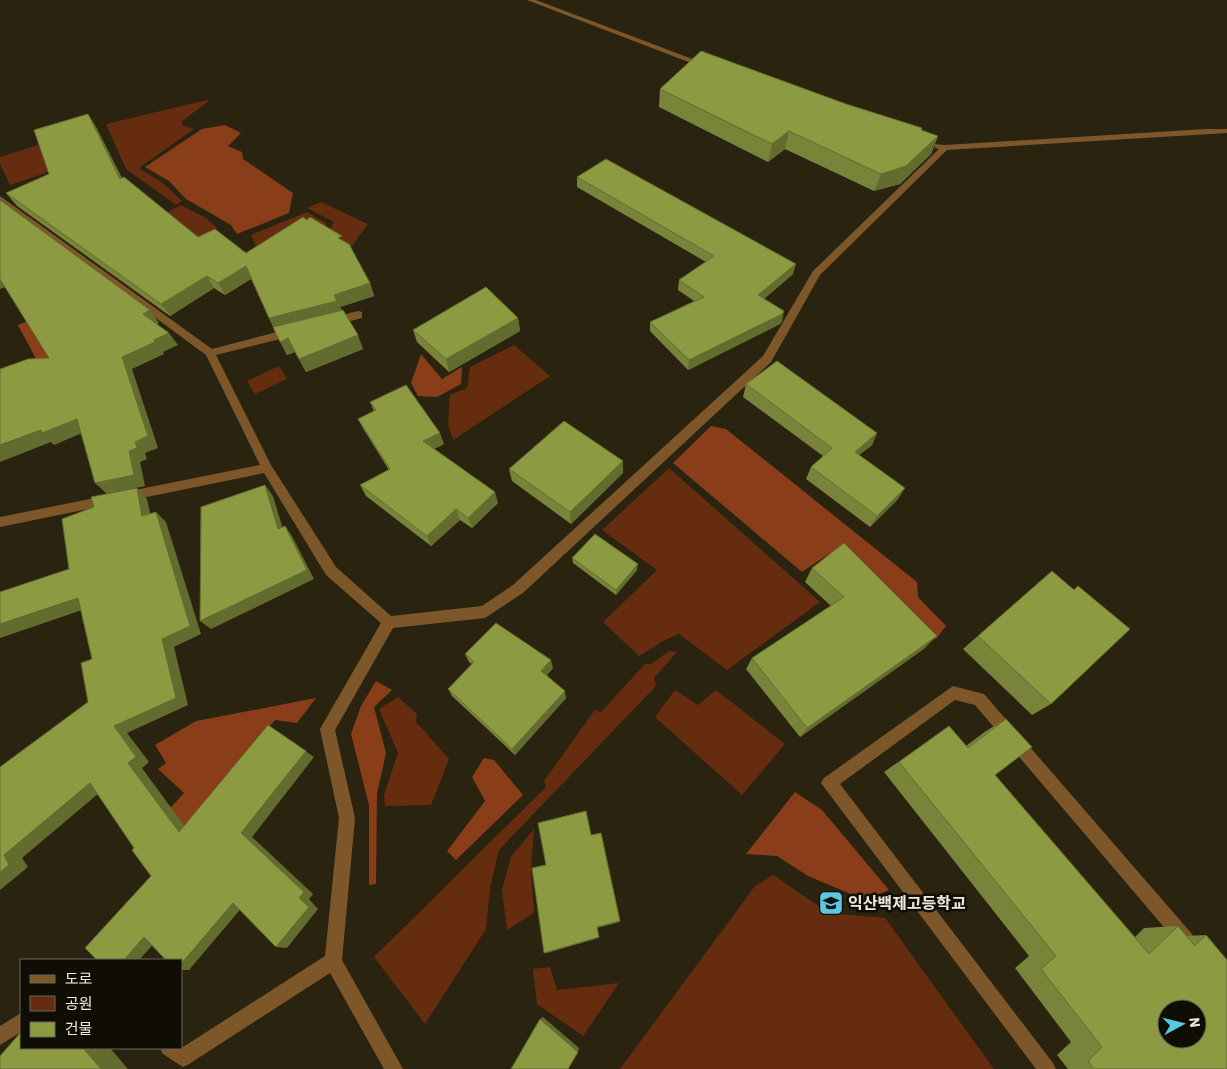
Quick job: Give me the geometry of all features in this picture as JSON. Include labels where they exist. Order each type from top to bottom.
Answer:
[{"type":"street","points":[[530,0],[715,69]]},
{"type":"street","points":[[927,143],[945,148],[1227,131]]},
{"type":"street","points":[[0,199],[210,353],[266,468],[331,571],[389,622],[485,612],[518,589],[767,359],[816,273],[945,148]]},
{"type":"street","points":[[321,325],[358,315]]},
{"type":"street","points":[[210,353],[302,329]]},
{"type":"street","points":[[0,522],[266,468]]},
{"type":"street","points":[[389,622],[327,729],[347,818],[333,961],[394,1069]]},
{"type":"street","points":[[1048,1069],[829,783],[953,693],[979,699],[1194,949]]},
{"type":"street","points":[[170,1049],[183,1058],[333,961]]},
{"type":"street","points":[[0,1036],[20,1023]]},
{"type":"green space","points":[[209,101],[181,122],[184,126],[194,129],[139,168],[164,184],[182,201],[176,205],[126,169],[106,124]]},
{"type":"green space","points":[[38,145],[55,170],[10,185],[0,164],[0,157]]},
{"type":"green space","points":[[321,202],[368,224],[351,247],[328,233],[334,222],[307,208]]},
{"type":"green space","points":[[181,205],[206,218],[217,228],[129,275],[96,252]]},
{"type":"green space","points":[[307,212],[327,224],[323,231],[263,263],[251,235]]},
{"type":"green space","points":[[514,345],[550,376],[453,440],[448,424],[450,395],[467,388],[470,367]]},
{"type":"green space","points":[[279,366],[287,379],[255,394],[247,381]]},
{"type":"green space","points":[[669,468],[820,602],[727,670],[679,634],[639,656],[603,622],[657,570],[602,530]]},
{"type":"green space","points":[[669,651],[677,652],[654,678],[656,686],[499,850],[490,888],[486,929],[425,1024],[374,957],[546,787],[544,781],[595,710],[601,712],[645,664],[651,664]]},
{"type":"green space","points":[[675,690],[698,705],[716,690],[785,744],[742,795],[655,717]]},
{"type":"green space","points":[[398,697],[417,714],[416,722],[449,759],[431,805],[385,806],[384,795],[398,753],[379,709]]},
{"type":"green space","points":[[534,829],[531,868],[534,913],[507,930],[502,889],[511,857]]},
{"type":"green space","points":[[773,875],[829,913],[885,918],[994,1069],[620,1069],[755,886]]},
{"type":"green space","points":[[550,967],[557,990],[619,983],[583,1036],[537,1004],[533,969]]},
{"type":"shaded area","points":[[225,125],[241,133],[228,146],[242,152],[243,159],[293,193],[289,213],[237,234],[231,225],[186,199],[169,181],[145,167],[202,129]]},
{"type":"shaded area","points":[[33,319],[55,362],[41,368],[18,325]]},
{"type":"shaded area","points":[[421,354],[442,379],[462,367],[461,384],[437,397],[418,396],[411,383]]},
{"type":"shaded area","points":[[711,426],[726,429],[917,582],[918,597],[946,626],[936,639],[864,577],[859,576],[829,554],[802,572],[673,463]]},
{"type":"shaded area","points":[[376,681],[392,690],[374,707],[386,753],[377,794],[376,884],[369,885],[369,805],[351,734],[361,706]]},
{"type":"shaded area","points":[[316,698],[297,723],[275,720],[180,833],[161,818],[184,793],[158,769],[166,763],[155,745],[196,721]]},
{"type":"shaded area","points":[[484,758],[494,760],[523,795],[456,860],[447,851],[485,801],[472,777]]},
{"type":"shaded area","points":[[795,792],[822,810],[889,890],[865,900],[808,876],[777,856],[746,854]]},
{"type":"building","points":[[701,51],[846,104],[922,128],[921,130],[938,136],[906,166],[881,174],[789,131],[772,144],[660,89]]},
{"type":"building","points":[[88,114],[120,179],[124,177],[198,237],[215,229],[246,253],[303,217],[307,220],[310,217],[342,236],[338,238],[349,244],[370,283],[334,295],[337,301],[269,318],[246,266],[218,283],[207,276],[161,304],[6,193],[49,174],[34,130]]},
{"type":"building","points":[[606,159],[796,264],[758,295],[784,311],[782,314],[689,360],[650,322],[704,297],[679,280],[714,256],[577,177]]},
{"type":"building","points":[[0,200],[150,310],[143,314],[169,333],[154,340],[155,342],[122,357],[148,436],[135,442],[137,448],[129,451],[134,475],[95,483],[77,419],[42,433],[41,430],[0,445],[0,369],[28,359],[49,358],[0,279]]},
{"type":"building","points":[[486,287],[518,318],[446,359],[413,330]]},
{"type":"building","points":[[343,310],[358,335],[299,359],[288,338],[280,342],[273,327]]},
{"type":"building","points":[[777,361],[877,433],[855,452],[905,488],[877,516],[811,467],[832,448],[746,384]]},
{"type":"building","points":[[406,385],[440,433],[423,441],[495,492],[468,518],[456,509],[427,536],[360,485],[390,469],[358,419],[376,410],[370,402]]},
{"type":"building","points":[[564,421],[623,461],[570,512],[509,469]]},
{"type":"building","points":[[265,485],[278,529],[285,526],[307,570],[200,621],[201,507]]},
{"type":"building","points":[[137,488],[142,516],[156,512],[190,626],[162,639],[176,698],[114,726],[136,757],[128,763],[179,832],[268,725],[306,751],[241,833],[304,892],[299,898],[309,907],[276,947],[233,903],[182,963],[182,959],[165,959],[144,937],[125,959],[96,959],[85,948],[151,876],[132,850],[134,848],[90,783],[4,855],[9,865],[0,872],[0,767],[88,702],[81,663],[92,659],[78,598],[0,624],[0,592],[69,569],[62,519],[94,507],[91,497]]},
{"type":"building","points":[[595,534],[638,564],[616,590],[572,558]]},
{"type":"building","points":[[844,543],[937,636],[807,728],[752,658],[844,597],[812,568]]},
{"type":"building","points":[[1052,571],[1074,590],[1078,586],[1130,629],[1051,704],[978,636]]},
{"type":"building","points":[[496,623],[551,660],[541,671],[565,691],[512,749],[448,689],[474,662],[465,654]]},
{"type":"building","points":[[1006,719],[1032,747],[995,775],[1149,954],[1178,926],[1195,946],[1206,935],[1227,960],[1227,1069],[1094,1069],[1088,1061],[1102,1047],[1041,969],[1056,956],[899,762],[949,726],[968,748]]},
{"type":"building","points":[[586,811],[591,835],[601,833],[620,921],[597,927],[599,937],[544,953],[532,868],[546,865],[538,823]]},
{"type":"building","points":[[540,1019],[578,1052],[568,1069],[511,1069]]},
{"type":"building","points":[[20,1033],[20,1049],[84,1049],[101,1069],[0,1069],[0,1056]]},
{"type":"place","name":"익산백제고등학교","points":[[831,903]]}]
